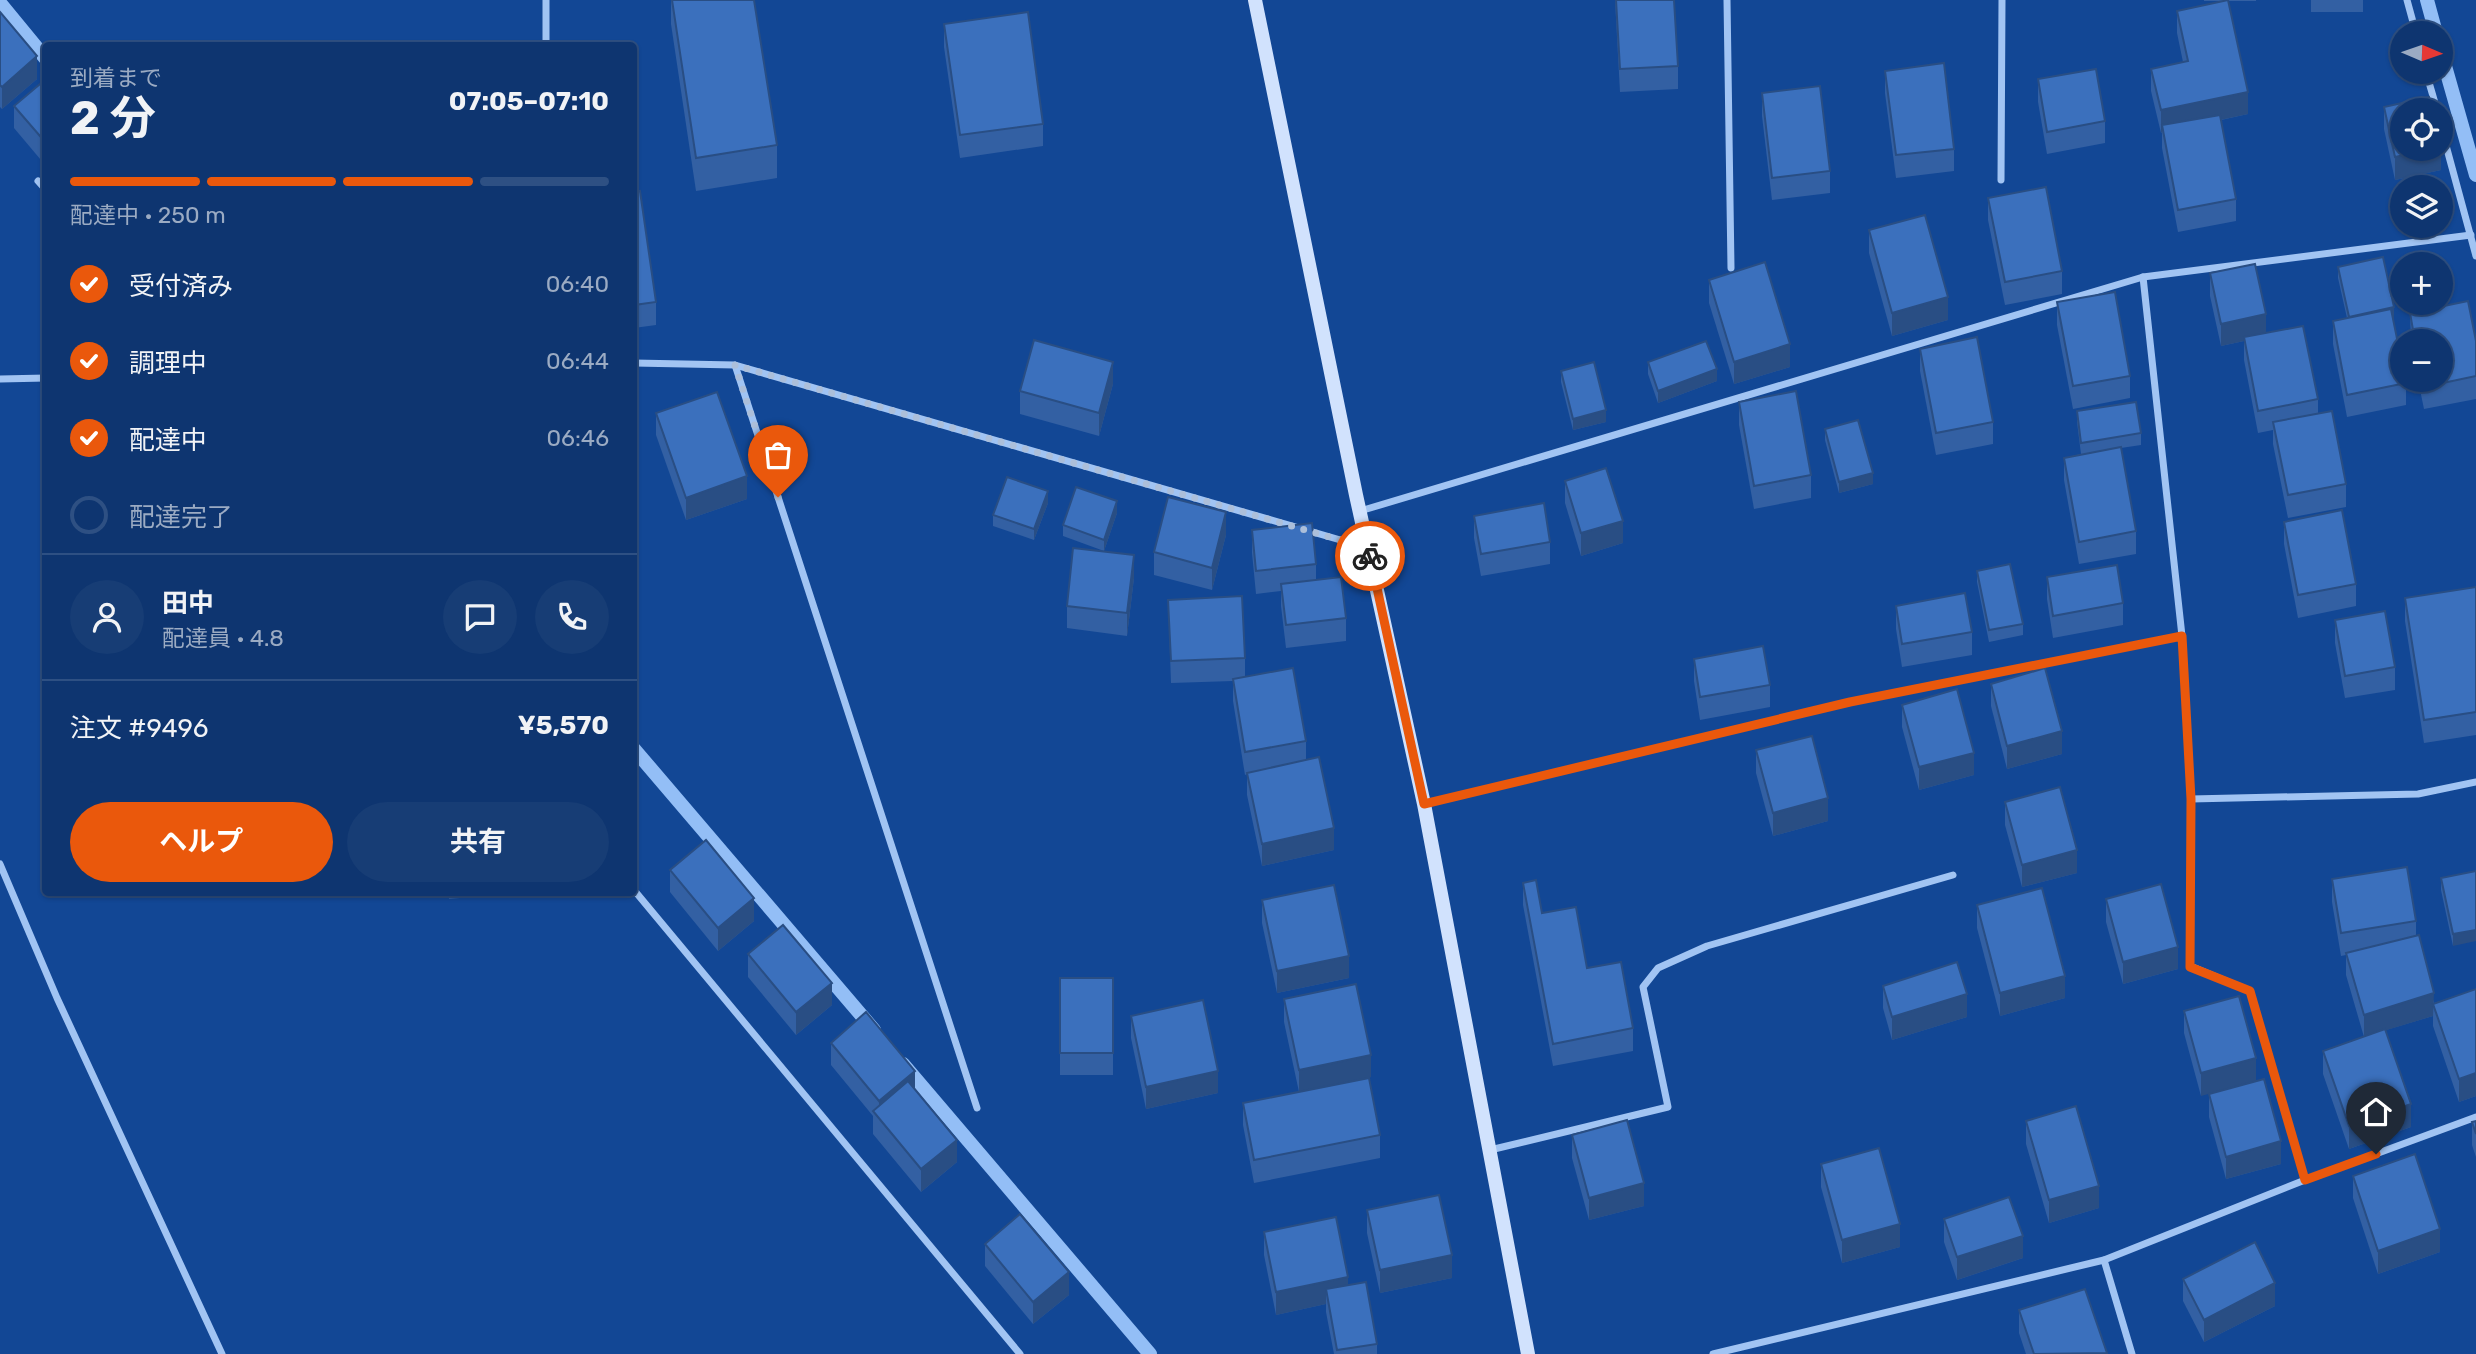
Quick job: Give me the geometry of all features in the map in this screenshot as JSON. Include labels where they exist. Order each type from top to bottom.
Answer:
[{"type":"street","points":[[545,0],[546,42]]},
{"type":"street","points":[[1255,0],[1360,511],[1424,804],[1528,1354]]},
{"type":"street","points":[[1727,0],[1731,268]]},
{"type":"street","points":[[2001,180],[2002,0]]},
{"type":"street","points":[[2407,0],[2413,21]]},
{"type":"street","points":[[2450,161],[2476,256]]},
{"type":"street","points":[[38,181],[42,186]]},
{"type":"street","points":[[1360,511],[2143,277],[2471,235]]},
{"type":"street","points":[[2143,277],[2182,636],[2191,799],[2190,967],[2250,991],[2305,1180]]},
{"type":"street","points":[[637,363],[735,365],[1368,548]]},
{"type":"street","points":[[735,365],[977,1108]]},
{"type":"street","points":[[0,379],[42,378]]},
{"type":"street","points":[[1424,804],[1850,702],[2182,636]]},
{"type":"street","points":[[2191,799],[2418,794],[2476,782]]},
{"type":"street","points":[[0,864],[57,998],[222,1354]]},
{"type":"street","points":[[1490,1150],[1668,1107],[1643,987],[1658,968],[1707,946],[1953,875]]},
{"type":"street","points":[[637,894],[1020,1354]]},
{"type":"street","points":[[1713,1354],[2104,1261],[2305,1180],[2476,1117]]},
{"type":"street","points":[[2104,1261],[2132,1354]]},
{"type":"building","points":[[672,0],[754,0],[777,145],[696,158]]},
{"type":"building","points":[[1616,0],[1674,0],[1678,66],[1620,69]]},
{"type":"building","points":[[2228,0],[2248,92],[2161,110],[2151,69],[2188,61],[2177,11]]},
{"type":"building","points":[[0,12],[37,56],[2,87],[0,85]]},
{"type":"building","points":[[1028,12],[1043,124],[960,135],[944,24]]},
{"type":"building","points":[[1944,63],[1954,149],[1896,155],[1885,71]]},
{"type":"building","points":[[2096,69],[2105,121],[2047,132],[2038,79]]},
{"type":"building","points":[[42,82],[42,138],[14,106]]},
{"type":"building","points":[[1820,86],[1830,171],[1772,178],[1762,93]]},
{"type":"building","points":[[2390,106],[2390,134],[2384,107]]},
{"type":"building","points":[[2220,115],[2236,199],[2178,210],[2162,125]]},
{"type":"building","points":[[2046,187],[2062,271],[2005,282],[1988,198]]},
{"type":"building","points":[[640,191],[656,302],[637,305],[637,192]]},
{"type":"building","points":[[1925,215],[1948,297],[1892,313],[1869,230]]},
{"type":"building","points":[[2383,257],[2390,289],[2390,308],[2349,317],[2338,267]]},
{"type":"building","points":[[1765,262],[1790,344],[1734,362],[1709,280]]},
{"type":"building","points":[[2255,264],[2266,314],[2221,324],[2210,273]]},
{"type":"building","points":[[2115,292],[2130,376],[2073,386],[2057,302]]},
{"type":"building","points":[[2468,301],[2476,341],[2476,376],[2453,381],[2453,329],[2413,329],[2410,315],[2453,315],[2453,304]]},
{"type":"building","points":[[2390,309],[2395,329],[2390,329],[2390,386],[2347,395],[2333,321]]},
{"type":"building","points":[[2303,326],[2318,399],[2258,411],[2244,337]]},
{"type":"building","points":[[1977,337],[1993,422],[1936,433],[1920,349]]},
{"type":"building","points":[[1034,340],[1113,362],[1099,413],[1020,391]]},
{"type":"building","points":[[1706,341],[1717,369],[1658,391],[1648,362]]},
{"type":"building","points":[[1594,362],[1606,410],[1573,419],[1561,371]]},
{"type":"building","points":[[1796,391],[1811,475],[1754,486],[1739,402]]},
{"type":"building","points":[[717,392],[747,476],[686,498],[656,413]]},
{"type":"building","points":[[2136,402],[2141,433],[2081,443],[2077,411]]},
{"type":"building","points":[[2332,411],[2346,484],[2288,495],[2273,422]]},
{"type":"building","points":[[1858,420],[1873,473],[1839,482],[1825,429]]},
{"type":"building","points":[[2121,447],[2136,531],[2079,542],[2064,458]]},
{"type":"building","points":[[1606,468],[1623,521],[1581,533],[1565,481]]},
{"type":"building","points":[[1007,477],[1048,491],[1034,529],[993,515]]},
{"type":"building","points":[[1076,487],[1117,501],[1104,540],[1063,525]]},
{"type":"building","points":[[1168,497],[1226,512],[1212,568],[1154,552]]},
{"type":"building","points":[[1544,503],[1550,542],[1481,554],[1474,516]]},
{"type":"building","points":[[2342,510],[2356,584],[2298,595],[2284,522]]},
{"type":"building","points":[[1312,523],[1316,564],[1256,571],[1252,530]]},
{"type":"building","points":[[1073,548],[1134,555],[1127,613],[1067,606]]},
{"type":"building","points":[[2010,564],[2023,624],[1989,630],[1977,571]]},
{"type":"building","points":[[2117,565],[2123,603],[2053,616],[2047,577]]},
{"type":"building","points":[[1341,577],[1346,618],[1286,625],[1281,584]]},
{"type":"building","points":[[2476,587],[2476,712],[2424,720],[2405,598]]},
{"type":"building","points":[[1965,593],[1972,632],[1902,644],[1896,606]]},
{"type":"building","points":[[1242,596],[1245,658],[1171,661],[1168,600]]},
{"type":"building","points":[[2385,611],[2395,667],[2345,676],[2335,620]]},
{"type":"building","points":[[1763,646],[1770,685],[1700,697],[1694,659]]},
{"type":"building","points":[[1293,668],[1306,741],[1245,752],[1233,679]]},
{"type":"building","points":[[2045,668],[2062,731],[2007,746],[1991,684]]},
{"type":"building","points":[[1957,689],[1974,753],[1919,767],[1902,705]]},
{"type":"building","points":[[1812,736],[1828,798],[1773,813],[1756,750]]},
{"type":"building","points":[[1319,757],[1334,828],[1262,844],[1247,773]]},
{"type":"building","points":[[2060,787],[2077,850],[2022,865],[2005,802]]},
{"type":"building","points":[[706,840],[754,898],[718,928],[670,870]]},
{"type":"building","points":[[2407,867],[2416,921],[2341,933],[2332,879]]},
{"type":"building","points":[[2476,871],[2476,930],[2453,934],[2441,878]]},
{"type":"building","points":[[1536,880],[1542,913],[1576,907],[1587,968],[1621,962],[1633,1028],[1553,1044],[1523,883]]},
{"type":"building","points":[[2161,884],[2178,947],[2123,962],[2106,899]]},
{"type":"building","points":[[1334,885],[1349,956],[1277,971],[1262,900]]},
{"type":"building","points":[[2042,888],[2065,976],[2000,993],[1977,905]]},
{"type":"building","points":[[783,925],[832,983],[796,1012],[748,954]]},
{"type":"building","points":[[2419,935],[2434,993],[2364,1015],[2346,953]]},
{"type":"building","points":[[1957,962],[1967,994],[1892,1017],[1883,986]]},
{"type":"building","points":[[1060,978],[1113,978],[1113,1053],[1060,1053]]},
{"type":"building","points":[[1356,984],[1371,1055],[1299,1070],[1284,999]]},
{"type":"building","points":[[2476,989],[2476,1073],[2459,1079],[2433,1004]]},
{"type":"building","points":[[2239,996],[2256,1058],[2201,1073],[2184,1011]]},
{"type":"building","points":[[1203,1000],[1218,1071],[1146,1087],[1131,1016]]},
{"type":"building","points":[[866,1012],[915,1071],[879,1101],[831,1043]]},
{"type":"building","points":[[2385,1029],[2411,1104],[2349,1126],[2323,1051]]},
{"type":"building","points":[[1369,1078],[1380,1135],[1254,1160],[1243,1103]]},
{"type":"building","points":[[2264,1079],[2281,1141],[2226,1157],[2209,1094]]},
{"type":"building","points":[[908,1081],[957,1140],[921,1169],[873,1111]]},
{"type":"building","points":[[2076,1106],[2099,1186],[2049,1200],[2026,1121]]},
{"type":"building","points":[[1627,1120],[1644,1183],[1589,1198],[1572,1135]]},
{"type":"building","points":[[1879,1148],[1900,1224],[1842,1240],[1821,1164]]},
{"type":"building","points":[[2415,1154],[2440,1229],[2378,1251],[2353,1176]]},
{"type":"building","points":[[1439,1195],[1452,1255],[1380,1270],[1367,1210]]},
{"type":"building","points":[[2009,1197],[2023,1236],[1957,1257],[1944,1219]]},
{"type":"building","points":[[1020,1214],[1069,1272],[1033,1302],[985,1244]]},
{"type":"building","points":[[1336,1217],[1348,1277],[1276,1292],[1264,1232]]},
{"type":"building","points":[[2255,1242],[2275,1283],[2204,1320],[2183,1279]]},
{"type":"building","points":[[1366,1282],[1377,1344],[1337,1350],[1326,1289]]},
{"type":"building","points":[[2085,1289],[2107,1353],[2034,1354],[2019,1310]]},
{"type":"waterway","points":[[2427,0],[2433,21]]},
{"type":"waterway","points":[[0,3],[42,54]]},
{"type":"waterway","points":[[2450,84],[2476,175]]},
{"type":"waterway","points":[[637,753],[874,1030]]},
{"type":"waterway","points":[[903,1064],[1150,1354]]},
{"type":"way so far","points":[[778,497],[735,365],[1368,548],[1370,556]]},
{"type":"route","points":[[1370,556],[1424,804],[1850,702],[2182,636],[2191,799],[2190,967],[2250,991],[2305,1180],[2376,1154]]}]
